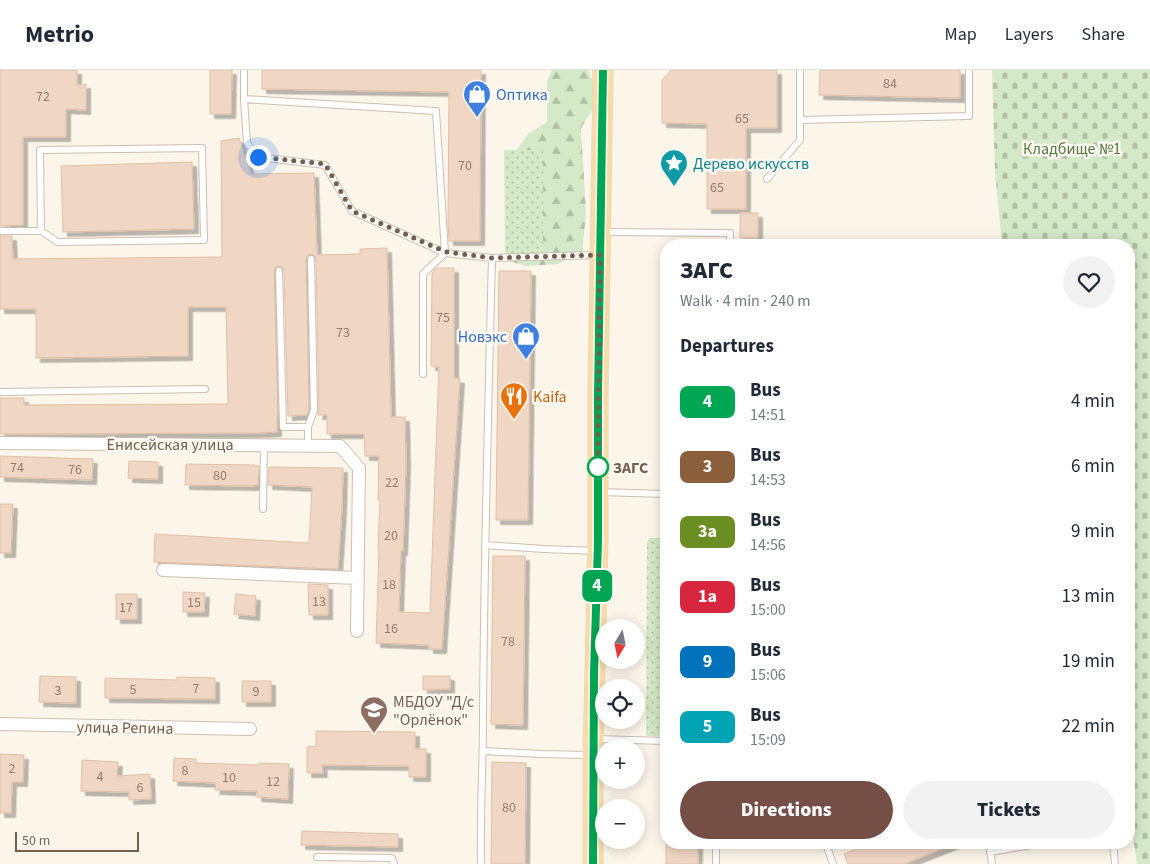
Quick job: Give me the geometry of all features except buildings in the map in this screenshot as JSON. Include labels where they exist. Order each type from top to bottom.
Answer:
[{"type":"main road","points":[[593,864],[603,70]]},
{"type":"street","name":"Енисейская улица","points":[[0,443],[340,446],[359,468],[357,578]]},
{"type":"street","points":[[163,570],[357,578],[357,631]]},
{"type":"street","name":"улица Репина","points":[[0,724],[250,729]]},
{"type":"lane","points":[[244,70],[244,99],[248,143],[258,157],[325,164],[352,211],[446,252],[492,258],[600,255]]},
{"type":"lane","points":[[768,179],[800,140],[800,70]]},
{"type":"lane","points":[[800,120],[969,116],[969,70]]},
{"type":"lane","points":[[244,99],[436,111],[446,252]]},
{"type":"lane","points":[[0,231],[40,231],[58,242],[204,240],[202,148],[40,150],[40,231]]},
{"type":"lane","points":[[601,232],[730,233],[730,239]]},
{"type":"lane","points":[[423,374],[423,274],[446,252]]},
{"type":"lane","points":[[481,864],[485,546],[492,258]]},
{"type":"lane","points":[[308,445],[308,427],[314,410],[311,259]]},
{"type":"lane","points":[[279,271],[283,427],[308,427]]},
{"type":"lane","points":[[0,392],[205,389]]},
{"type":"lane","points":[[263,509],[264,445]]},
{"type":"lane","points":[[598,492],[660,494]]},
{"type":"lane","points":[[485,546],[598,551]]},
{"type":"lane","points":[[483,750],[542,754],[593,747],[660,742]]},
{"type":"lane","points":[[716,849],[716,864]]},
{"type":"lane","points":[[828,849],[833,864]]},
{"type":"lane","points":[[990,849],[992,864]]},
{"type":"lane","points":[[990,852],[1008,849]]},
{"type":"lane","points":[[1113,849],[1115,864]]},
{"type":"lane","points":[[317,857],[392,858],[394,864]]},
{"type":"green space","points":[[552,70],[588,70],[597,93],[593,109],[581,128],[586,213],[582,254],[558,264],[526,266],[509,261],[507,242],[511,158],[529,133],[547,122],[547,81]]},
{"type":"green space","name":"Кладбище №1","points":[[992,70],[1150,70],[1150,864],[1137,864],[1135,849],[1135,239],[1001,239],[995,173]]},
{"type":"green space","points":[[504,150],[543,150],[543,254],[505,254]]},
{"type":"green space","points":[[649,538],[660,538],[660,736],[646,736],[647,543]]},
{"type":"bus line","name":"4","points":[[593,864],[603,70]]},
{"type":"place","name":"Оптика","points":[[477,118]]},
{"type":"place","name":"Дерево искусств","points":[[674,187]]},
{"type":"place","name":"Новэкс","points":[[526,360]]},
{"type":"place","name":"Kaifa","points":[[514,420]]},
{"type":"place","name":"ЗАГС","points":[[598,467]]},
{"type":"place","name":"МБДОУ \"Д/с \"Орлёнок\"","points":[[374,734]]},
{"type":"route","points":[[258,157],[325,164],[352,211],[446,252],[492,258],[600,255],[598,469],[598,467]]}]
